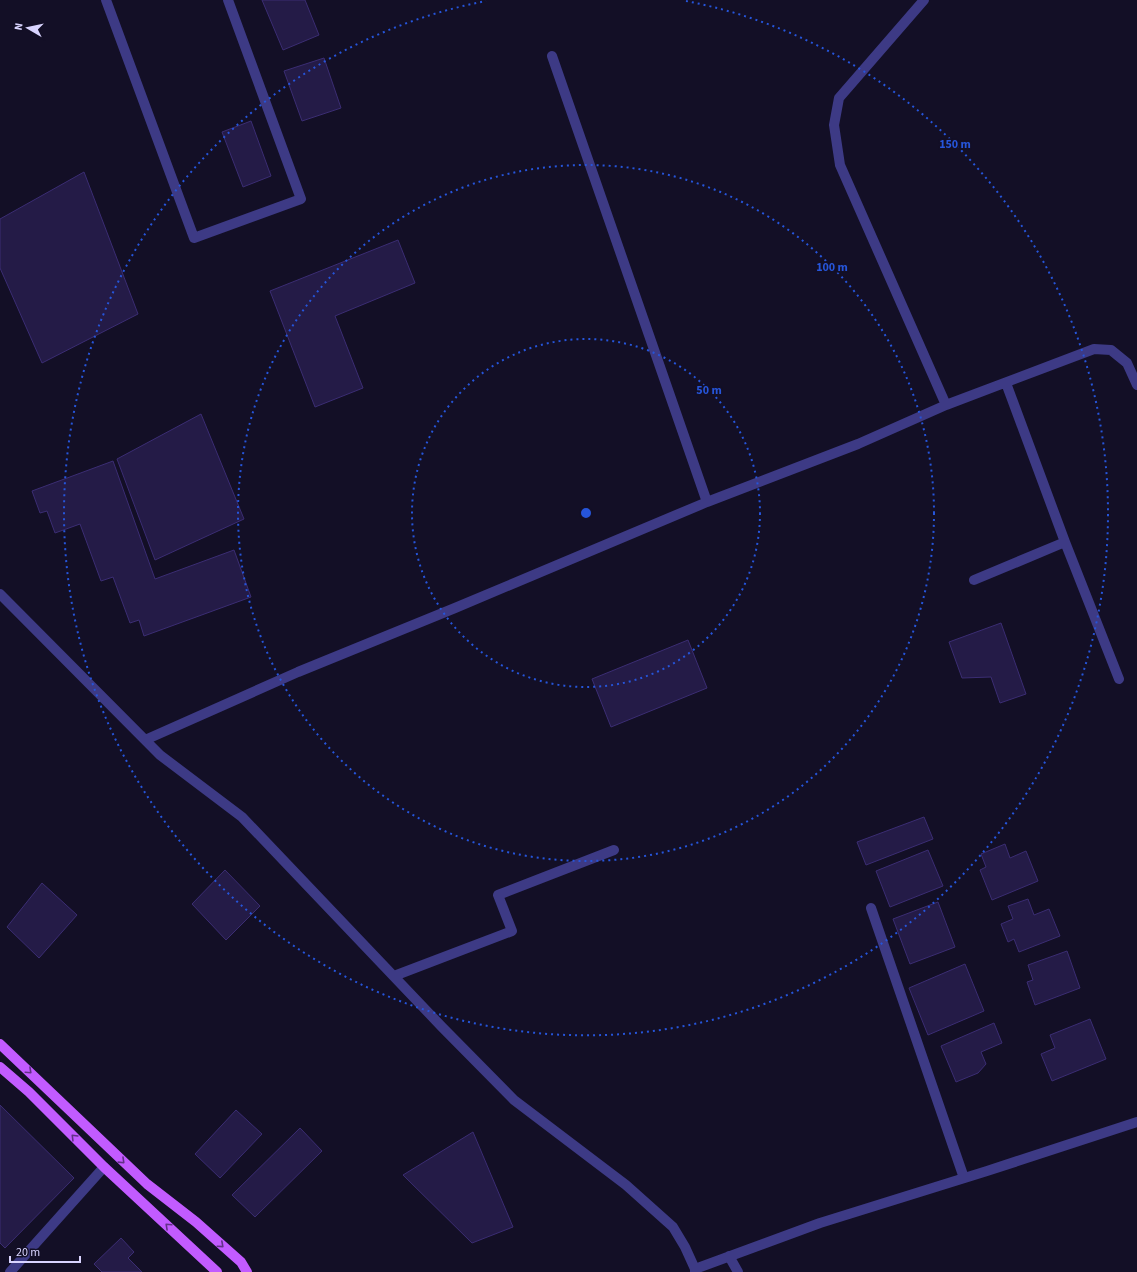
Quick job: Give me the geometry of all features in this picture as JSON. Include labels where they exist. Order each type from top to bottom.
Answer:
[{"type":"main road","points":[[0,1044],[146,1184],[196,1222],[241,1262],[247,1272]]},
{"type":"main road","points":[[0,1067],[29,1092],[104,1167],[217,1272]]},
{"type":"street","points":[[106,0],[194,238],[301,199],[228,0]]},
{"type":"street","points":[[924,0],[839,98],[834,125],[840,165],[946,405]]},
{"type":"street","points":[[552,56],[707,502]]},
{"type":"street","points":[[145,740],[298,672],[707,502],[858,444],[946,405],[1094,349],[1111,350],[1127,363],[1137,385]]},
{"type":"street","points":[[1006,383],[1065,542],[1119,679]]},
{"type":"street","points":[[974,580],[1065,542]]},
{"type":"street","points":[[0,594],[160,755],[242,817],[514,1100],[626,1185],[673,1227],[685,1247],[695,1270],[820,1223],[1137,1122]]},
{"type":"street","points":[[394,976],[512,931],[498,895],[614,850]]},
{"type":"street","points":[[870,908],[964,1178]]},
{"type":"street","points":[[10,1272],[104,1167]]},
{"type":"street","points":[[729,1256],[738,1272]]},
{"type":"building","points":[[262,0],[305,0],[319,35],[283,50]]},
{"type":"building","points":[[324,58],[341,108],[302,121],[284,71]]},
{"type":"building","points":[[251,121],[271,176],[243,187],[222,132]]},
{"type":"building","points":[[84,172],[138,314],[42,363],[0,268],[0,219]]},
{"type":"building","points":[[398,240],[415,283],[335,316],[363,388],[315,407],[270,291]]},
{"type":"building","points":[[201,414],[244,519],[155,560],[117,459]]},
{"type":"building","points":[[113,461],[155,579],[234,550],[251,597],[144,636],[139,620],[130,623],[113,577],[101,581],[80,524],[55,533],[47,511],[40,513],[32,491]]},
{"type":"building","points":[[1001,623],[1026,694],[1000,703],[991,677],[962,678],[949,642]]},
{"type":"building","points":[[688,640],[707,688],[611,727],[592,679]]},
{"type":"building","points":[[924,817],[933,839],[866,865],[857,842]]},
{"type":"building","points":[[1005,844],[1010,858],[1026,851],[1038,881],[992,900],[980,870],[986,867],[981,854]]},
{"type":"building","points":[[928,850],[943,886],[890,907],[876,871]]},
{"type":"building","points":[[225,870],[260,906],[226,940],[192,904]]},
{"type":"building","points":[[42,883],[77,915],[39,958],[7,927]]},
{"type":"building","points":[[1028,899],[1034,915],[1049,909],[1060,936],[1019,952],[1014,939],[1008,942],[1001,924],[1013,919],[1008,906]]},
{"type":"building","points":[[938,902],[955,947],[910,964],[893,919]]},
{"type":"building","points":[[1067,951],[1080,988],[1035,1005],[1027,982],[1033,980],[1028,965]]},
{"type":"building","points":[[965,964],[984,1011],[928,1035],[909,988]]},
{"type":"building","points":[[1090,1019],[1106,1059],[1052,1081],[1041,1054],[1055,1048],[1050,1035]]},
{"type":"building","points":[[994,1023],[1002,1043],[981,1052],[986,1064],[978,1073],[956,1082],[941,1046]]},
{"type":"building","points":[[0,1105],[74,1178],[5,1248],[0,1243]]},
{"type":"building","points":[[236,1110],[262,1134],[220,1178],[195,1154]]},
{"type":"building","points":[[300,1128],[322,1151],[255,1217],[232,1195]]},
{"type":"building","points":[[473,1132],[513,1227],[472,1243],[403,1175]]},
{"type":"building","points":[[121,1238],[134,1252],[128,1258],[142,1272],[102,1272],[94,1264]]}]
